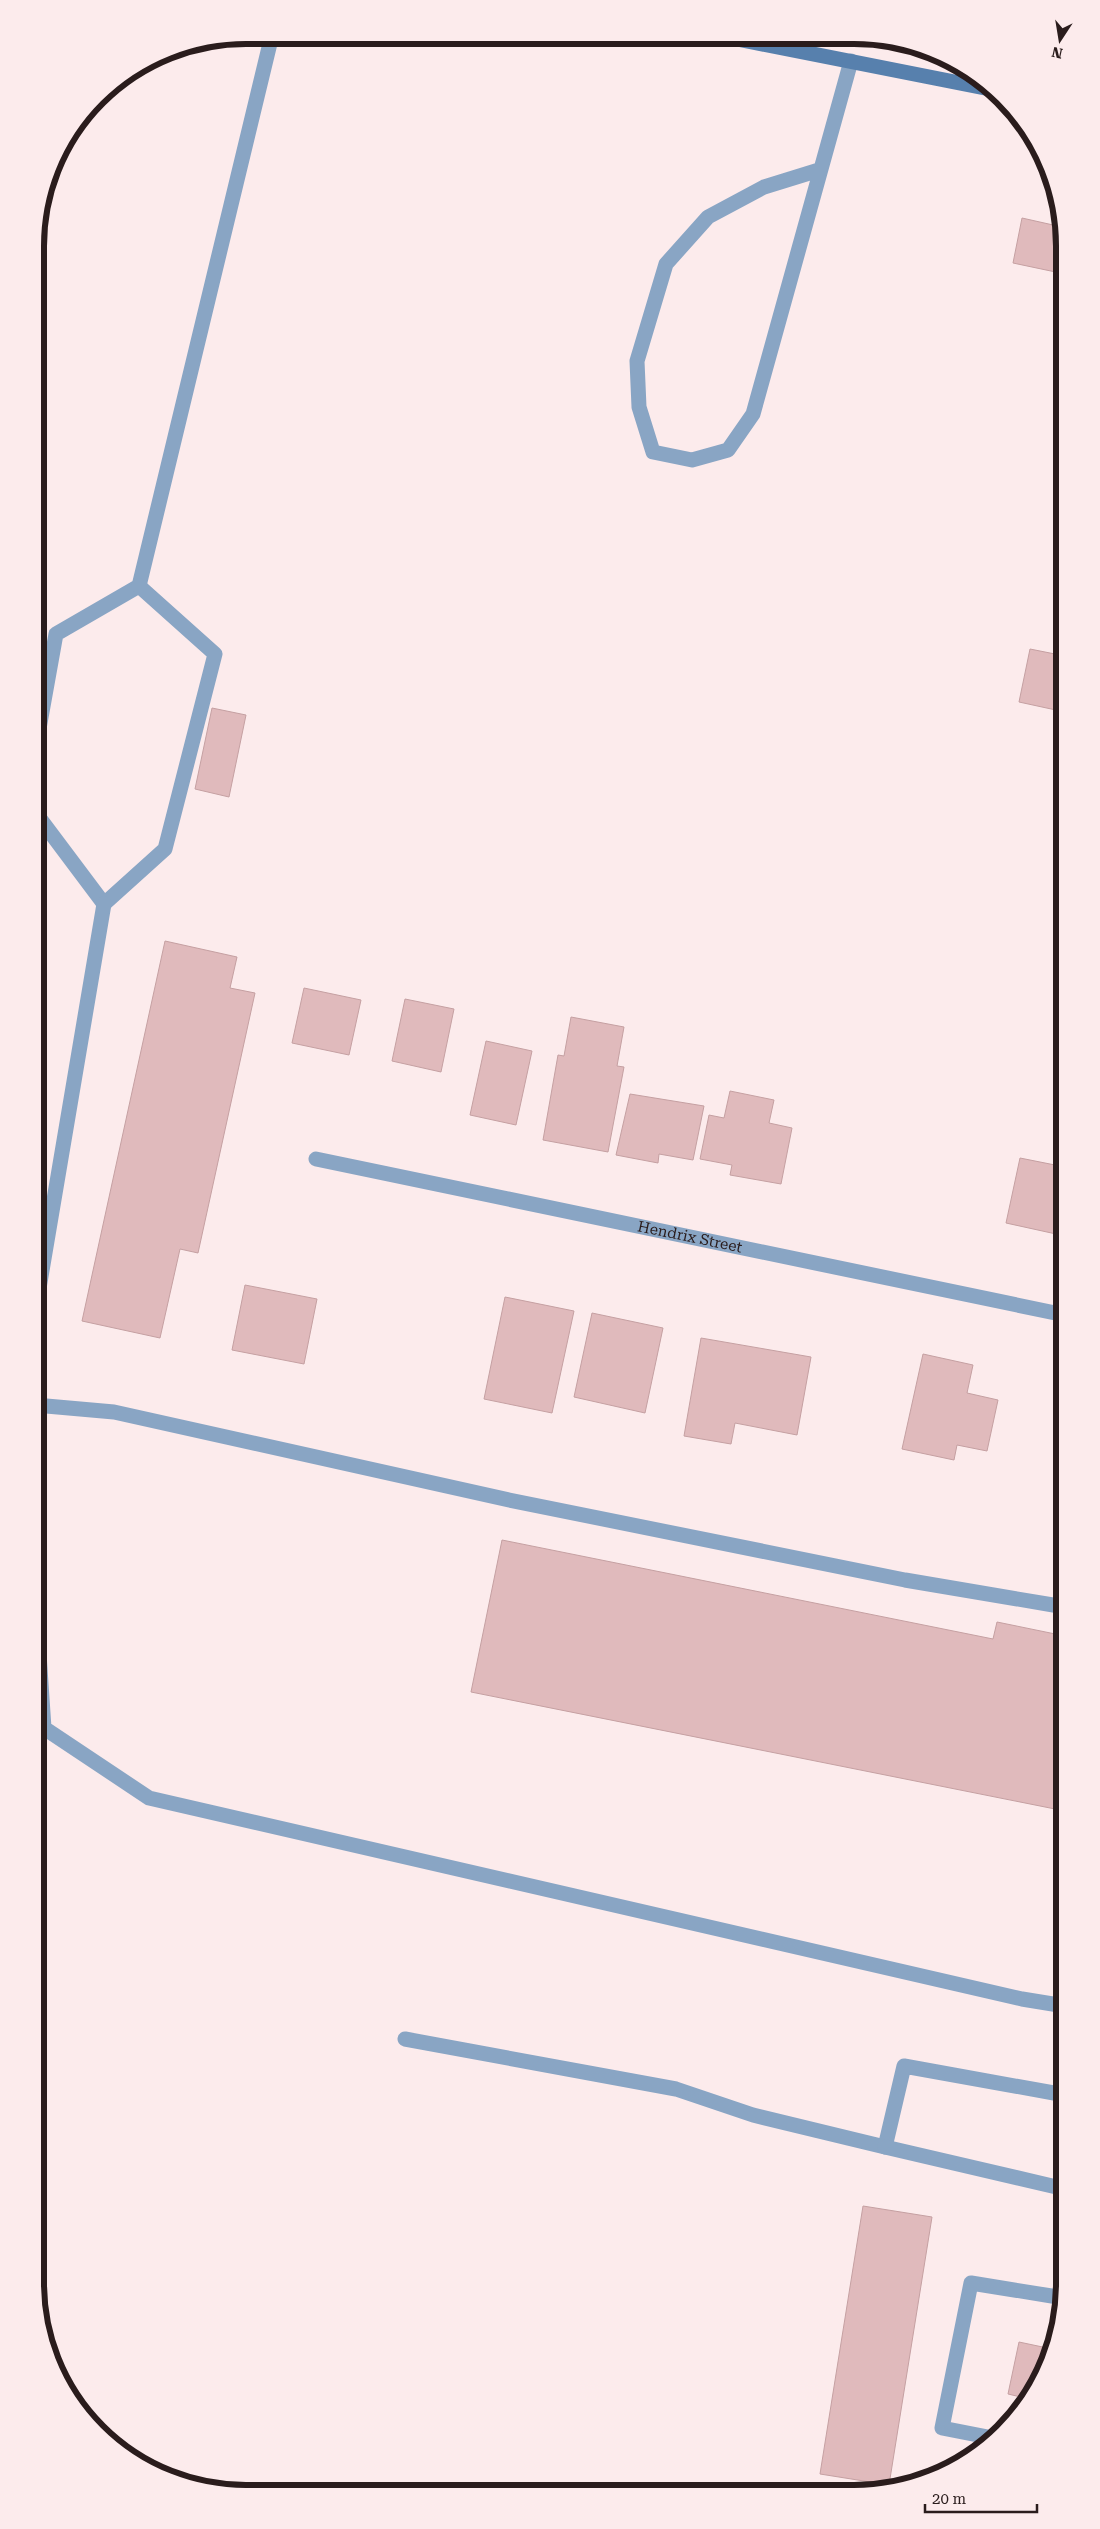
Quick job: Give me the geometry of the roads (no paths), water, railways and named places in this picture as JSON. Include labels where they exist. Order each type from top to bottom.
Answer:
[{"type":"main road","points":[[763,44],[978,87]]},
{"type":"street","points":[[44,701],[56,634],[138,586],[270,44]]},
{"type":"street","points":[[819,170],[764,187],[708,217],[666,264],[637,361],[639,407],[652,452],[692,460],[728,450],[752,414],[851,61]]},
{"type":"street","points":[[44,1259],[104,904],[165,849],[215,654],[138,586]]},
{"type":"street","points":[[44,824],[104,904]]},
{"type":"street","name":"Hendrix Street","points":[[316,1159],[1056,1314]]},
{"type":"street","points":[[44,1405],[114,1412],[509,1500],[904,1580],[1056,1605]]},
{"type":"street","points":[[44,1728],[149,1798],[1022,1999],[1056,2005]]},
{"type":"street","points":[[405,2039],[676,2089],[753,2115],[1056,2186]]},
{"type":"street","points":[[885,2146],[904,2066],[1056,2093]]},
{"type":"street","points":[[985,2436],[942,2428],[971,2283],[1056,2297]]}]
